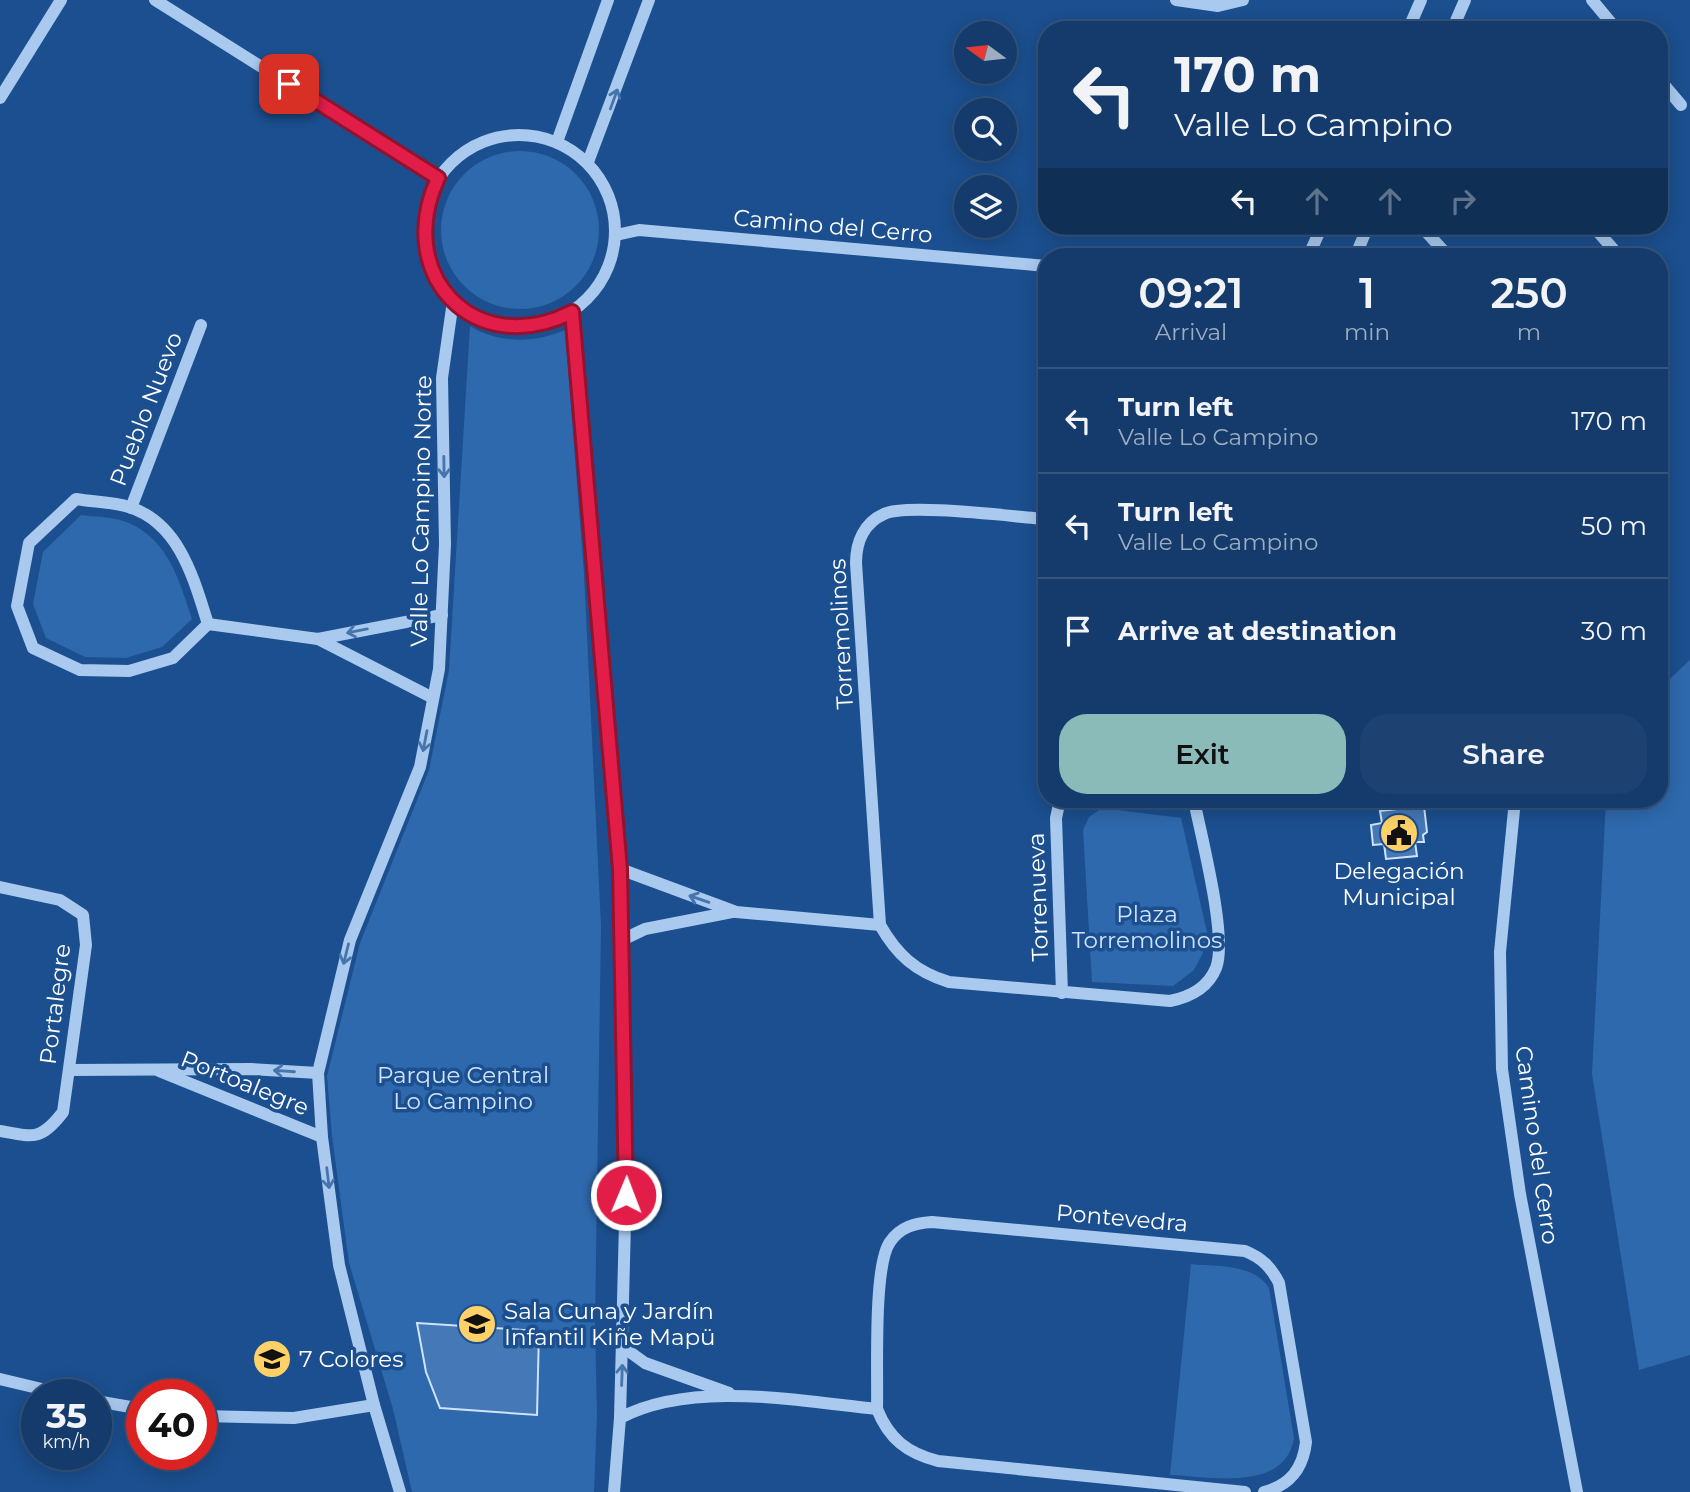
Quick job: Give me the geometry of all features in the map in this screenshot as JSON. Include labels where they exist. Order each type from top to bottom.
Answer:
[{"type":"street","points":[[0,98],[61,0]]},
{"type":"street","points":[[155,0],[438,178]]},
{"type":"street","points":[[557,142],[608,0]]},
{"type":"street","points":[[588,162],[649,0]]},
{"type":"street","points":[[1176,0],[1218,6],[1243,0]]},
{"type":"street","points":[[1412,21],[1421,0]]},
{"type":"street","points":[[1456,21],[1465,0]]},
{"type":"street","points":[[1592,0],[1610,21]]},
{"type":"street","points":[[1668,90],[1681,105]]},
{"type":"street","points":[[520,134],[557,142],[588,162],[604,184],[613,208],[616,235],[603,278],[590,297],[572,312],[553,321],[511,327],[480,318],[453,301],[429,264],[424,243],[424,220],[438,178],[465,150],[482,141],[520,134]]},
{"type":"street","name":"Camino del Cerro","points":[[616,235],[650,230],[1038,265]]},
{"type":"street","name":"Valle Lo Campino Norte","points":[[400,1492],[374,1405],[339,1265],[322,1137],[318,1073],[350,940],[420,767],[439,669],[445,544],[442,378],[453,301]]},
{"type":"street","points":[[572,312],[620,869],[627,1144],[620,1418],[614,1492]]},
{"type":"street","name":"Pueblo Nuevo","points":[[131,508],[201,325]]},
{"type":"street","name":"Pueblo Nuevo","points":[[76,499],[131,508],[168,531],[191,572],[208,624],[173,658],[129,671],[80,670],[33,648],[17,606],[29,543],[76,499]]},
{"type":"street","name":"Torremolinos","points":[[880,925],[856,562],[860,539],[874,519],[897,510],[1038,519]]},
{"type":"street","points":[[208,624],[318,639],[442,615]]},
{"type":"street","points":[[318,639],[433,698]]},
{"type":"street","name":"Torrenueva","points":[[1058,808],[1056,818],[1062,993]]},
{"type":"street","points":[[620,869],[662,887],[736,912],[880,925],[905,960],[933,977],[966,985],[1170,1001],[1198,991],[1209,981],[1220,955],[1195,808]]},
{"type":"street","name":"Camino del Cerro","points":[[1514,808],[1500,952],[1502,1069],[1520,1194],[1577,1492]]},
{"type":"street","name":"Portalegre","points":[[0,887],[60,900],[83,915],[86,945],[63,1112],[49,1132],[33,1137],[0,1131]]},
{"type":"street","points":[[622,940],[645,929],[736,912]]},
{"type":"street","name":"Portoalegre","points":[[69,1070],[152,1068],[318,1073]]},
{"type":"street","name":"Portoalegre","points":[[152,1068],[322,1137]]},
{"type":"street","name":"Pontevedra","points":[[877,1409],[883,1257],[896,1234],[907,1227],[932,1222],[1245,1251],[1266,1263],[1279,1283],[1306,1442],[1305,1456],[1291,1480],[1279,1488],[1264,1492]]},
{"type":"street","points":[[622,1347],[645,1363],[733,1395]]},
{"type":"street","points":[[0,1379],[21,1384]]},
{"type":"street","points":[[620,1418],[658,1404],[733,1395],[877,1409],[894,1439],[922,1457],[939,1461],[1245,1492]]},
{"type":"street","points":[[217,1417],[295,1418],[374,1405]]},
{"type":"green space","points":[[520,151],[550,157],[576,174],[593,200],[599,230],[593,260],[576,286],[550,303],[520,309],[490,303],[464,286],[447,260],[441,230],[447,200],[464,174],[490,157]]},
{"type":"green space","name":"Parque Central Lo Campino","points":[[470,326],[493,336],[517,340],[542,337],[565,330],[584,573],[601,926],[594,1492],[412,1492],[393,1409],[349,1263],[332,1136],[327,1076],[360,943],[429,770],[449,670]]},
{"type":"green space","points":[[81,515],[112,518],[129,523],[154,540],[171,563],[192,619],[162,647],[126,658],[85,657],[46,638],[33,604],[43,552]]},
{"type":"green space","points":[[1690,660],[1690,1355],[1639,1370],[1592,1074],[1606,808],[1668,808],[1668,681]]},
{"type":"green space","name":"Plaza Torremolinos","points":[[1102,808],[1181,818],[1209,941],[1194,970],[1173,986],[1092,982],[1083,830],[1089,817]]},
{"type":"green space","points":[[1191,1264],[1244,1270],[1254,1274],[1269,1288],[1294,1438],[1288,1455],[1277,1467],[1262,1474],[1245,1478],[1170,1475]]},
{"type":"building","name":"Delegación Municipal","points":[[1424,808],[1427,832],[1423,835],[1424,842],[1415,842],[1417,856],[1386,859],[1384,844],[1373,845],[1371,825],[1382,823],[1380,811]]},
{"type":"building","points":[[417,1323],[539,1331],[537,1415],[440,1408],[426,1372]]},
{"type":"place","name":"Delegación Municipal","points":[[1399,833]]},
{"type":"place","name":"Sala Cuna y Jardín Infantil Kiñe Mapü","points":[[477,1324]]},
{"type":"place","name":"7 Colores","points":[[272,1359]]},
{"type":"route","points":[[289,84],[438,178],[429,198],[424,220],[424,243],[429,264],[439,284],[453,301],[490,323],[511,327],[553,321],[572,312],[581,390],[620,869],[626,1195]]}]
